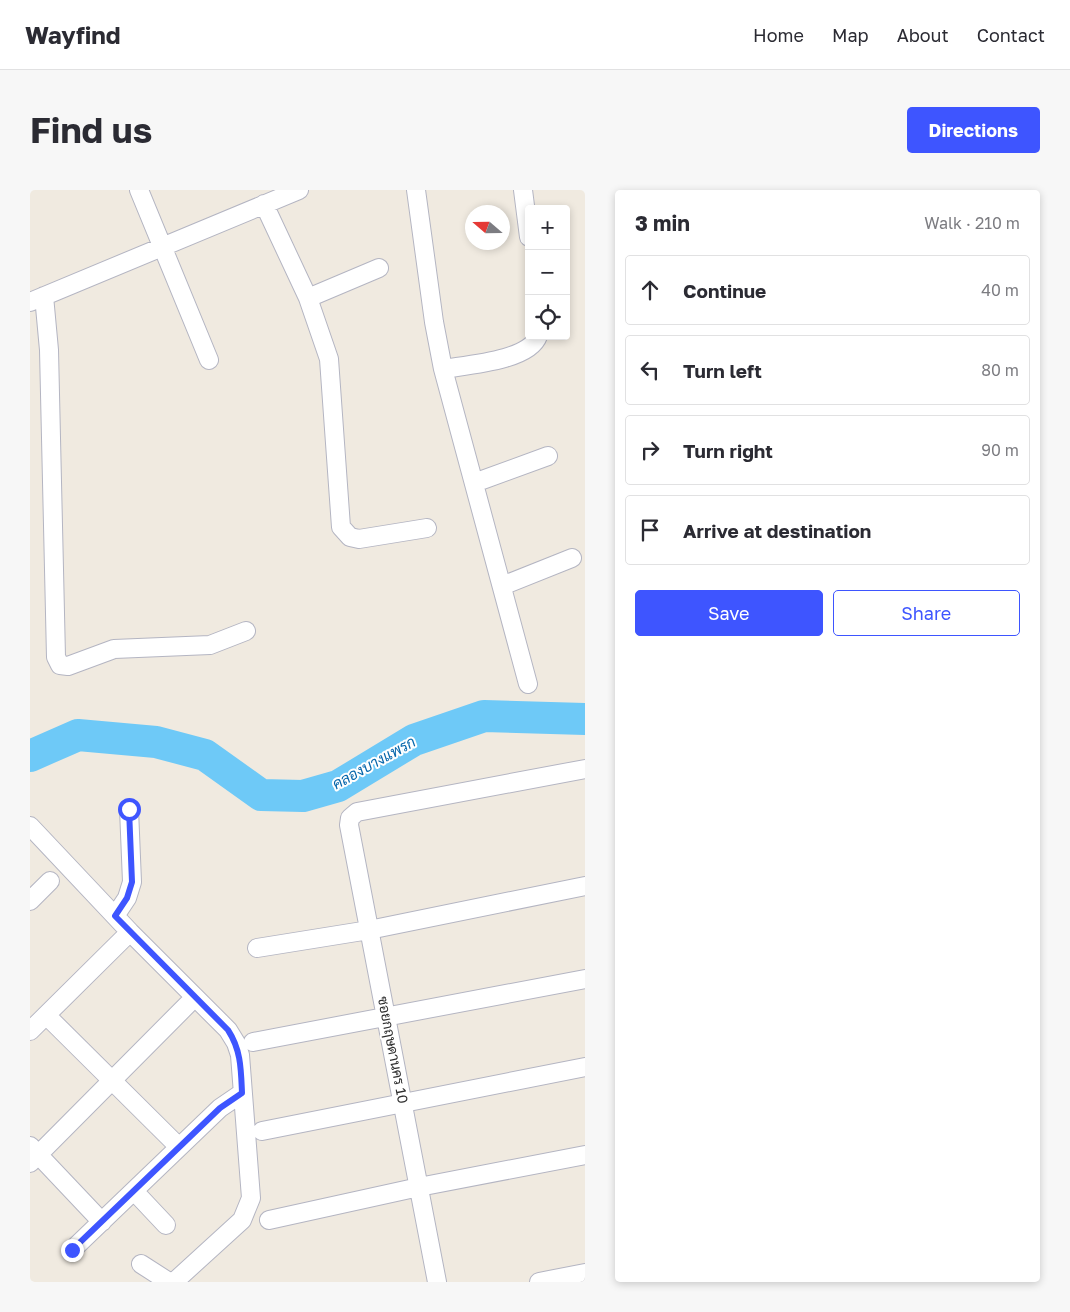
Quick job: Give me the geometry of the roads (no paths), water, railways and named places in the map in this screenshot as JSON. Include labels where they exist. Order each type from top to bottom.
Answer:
[{"type":"street","points":[[139,190],[209,360]]},
{"type":"street","points":[[246,631],[210,645],[122,648],[68,666],[60,665],[56,657],[49,350],[37,299],[299,190]]},
{"type":"street","points":[[416,190],[432,313],[443,369],[528,684]]},
{"type":"street","points":[[523,190],[525,206]]},
{"type":"street","points":[[264,204],[308,298],[329,359],[341,527],[350,537],[359,539],[427,528]]},
{"type":"street","points":[[308,298],[379,268]]},
{"type":"street","points":[[443,369],[498,360],[523,351],[537,340]]},
{"type":"street","points":[[474,483],[548,456]]},
{"type":"street","points":[[502,586],[572,558]]},
{"type":"street","name":"ซอยกฤษดานคร 10","points":[[437,1282],[349,825],[350,818],[357,812],[585,769]]},
{"type":"street","points":[[115,916],[127,898],[132,882],[129,809]]},
{"type":"street","points":[[30,826],[194,998],[228,1030],[236,1042],[240,1055],[251,1185],[249,1207],[242,1220],[174,1282]]},
{"type":"street","points":[[30,900],[50,881]]},
{"type":"street","points":[[258,948],[369,930],[585,886]]},
{"type":"street","points":[[130,932],[37,1018],[111,1080],[179,1147]]},
{"type":"street","points":[[253,1042],[585,979]]},
{"type":"street","points":[[102,1222],[33,1154],[194,998]]},
{"type":"street","points":[[262,1131],[585,1067]]},
{"type":"street","points":[[72,1250],[220,1108],[242,1093]]},
{"type":"street","points":[[269,1220],[419,1187],[585,1155]]},
{"type":"street","points":[[134,1191],[166,1225]]},
{"type":"street","points":[[141,1264],[169,1282]]},
{"type":"street","points":[[540,1282],[585,1273]]},
{"type":"waterway","name":"คลองบางแพรก","points":[[30,756],[78,735],[156,742],[205,755],[261,795],[303,796],[338,786],[414,740],[484,716],[585,719]]}]
